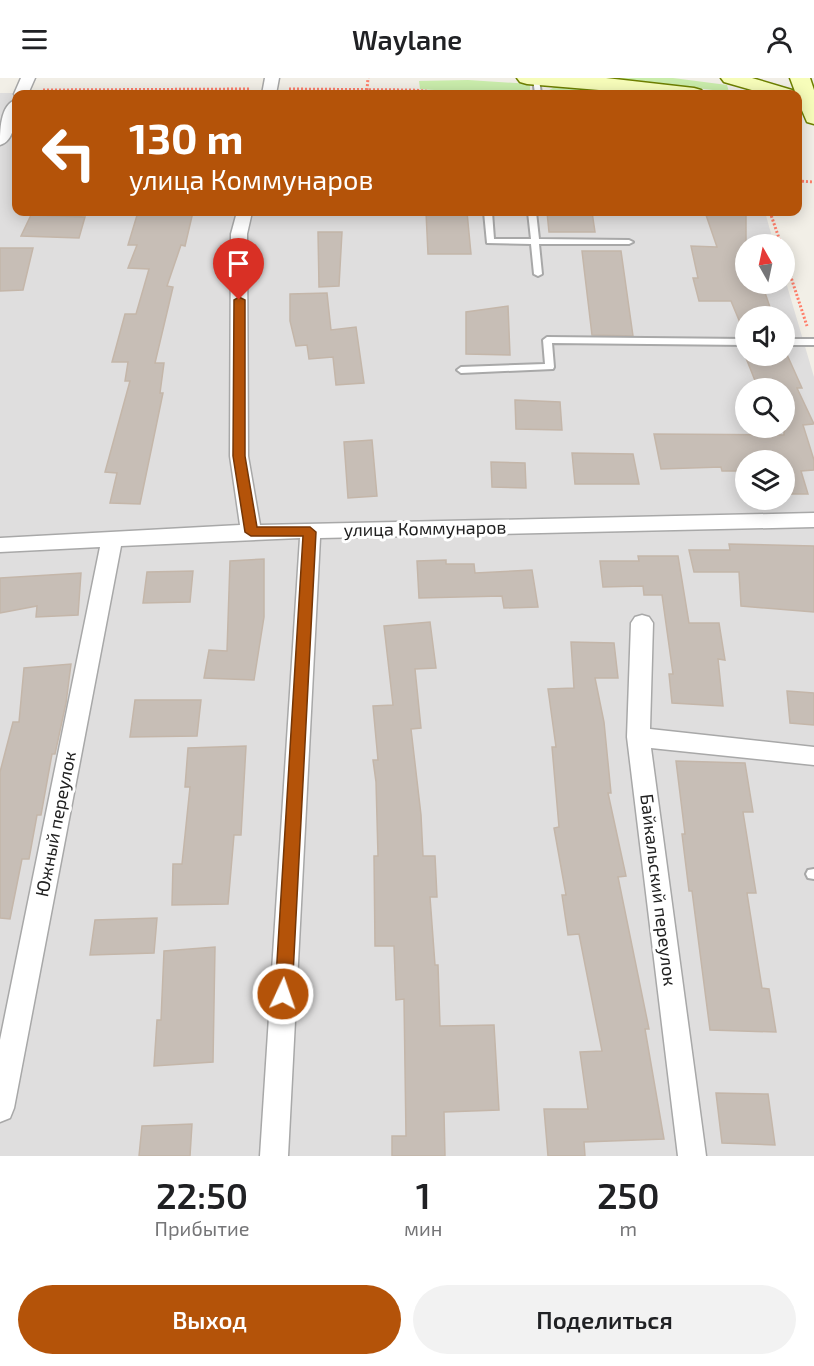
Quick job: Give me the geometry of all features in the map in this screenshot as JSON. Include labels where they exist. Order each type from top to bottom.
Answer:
[{"type":"main road","points":[[527,78],[652,90]]},
{"type":"main road","points":[[732,78],[772,90]]},
{"type":"main road","points":[[800,78],[807,110],[814,126]]},
{"type":"street","points":[[0,141],[12,113]]},
{"type":"street","points":[[243,216],[239,234],[239,456],[251,532]]},
{"type":"street","name":"улица Коммунаров","points":[[0,545],[251,532],[814,520]]},
{"type":"street","points":[[274,1156],[310,532]]},
{"type":"street","name":"Южный переулок","points":[[0,1108],[112,539]]},
{"type":"street","name":"Байкальский переулок","points":[[642,623],[638,738],[692,1156]]},
{"type":"street","points":[[638,738],[814,756]]},
{"type":"lane","points":[[488,216],[490,242],[629,242]]},
{"type":"lane","points":[[532,216],[538,274]]},
{"type":"lane","points":[[461,370],[550,367],[547,340],[735,342]]},
{"type":"lane","points":[[795,342],[813,342]]},
{"type":"path","points":[[24,87],[270,87],[367,90],[368,78]]},
{"type":"path","points":[[771,216],[778,234]]},
{"type":"path","points":[[795,289],[813,342]]},
{"type":"shaded area","points":[[0,93],[12,93],[12,216],[766,216],[771,234],[735,234],[735,294],[789,294],[793,306],[735,306],[735,366],[795,366],[795,313],[814,377],[814,1156],[0,1156]]},
{"type":"green space","points":[[615,78],[673,78],[727,85],[728,90]]},
{"type":"green space","points":[[468,80],[530,84],[530,90],[420,89],[419,81]]},
{"type":"green space","points":[[558,85],[605,90],[549,90]]},
{"type":"building","points":[[31,216],[85,217],[79,238],[21,236]]},
{"type":"building","points":[[137,216],[192,216],[185,246],[181,245],[167,286],[173,287],[155,363],[164,363],[160,393],[163,393],[140,504],[110,503],[117,473],[105,472],[130,381],[125,381],[128,362],[112,362],[125,314],[136,314],[149,269],[128,268],[137,245],[128,245]]},
{"type":"building","points":[[426,216],[467,216],[471,254],[428,254]]},
{"type":"building","points":[[547,216],[593,216],[595,232],[549,232]]},
{"type":"building","points":[[706,216],[746,216],[746,234],[735,234],[735,294],[765,294],[770,306],[735,306],[735,311],[731,301],[699,301],[693,278],[698,278],[691,246],[717,247]]},
{"type":"building","points":[[318,232],[342,232],[339,286],[319,287]]},
{"type":"building","points":[[0,248],[33,248],[23,290],[0,291]]},
{"type":"building","points":[[582,251],[621,251],[633,336],[592,335]]},
{"type":"building","points":[[327,293],[331,330],[356,327],[364,383],[336,385],[333,357],[309,359],[307,345],[296,346],[290,321],[290,294]]},
{"type":"building","points":[[508,306],[510,355],[466,354],[466,312]]},
{"type":"building","points":[[749,366],[792,366],[802,388],[797,388],[814,424],[803,425],[814,460],[814,470],[801,471],[808,494],[795,494],[795,450],[735,450],[735,471],[722,471],[721,467],[661,469],[654,434],[795,438],[795,378],[754,378]]},
{"type":"building","points":[[515,400],[560,402],[562,430],[516,429]]},
{"type":"building","points":[[372,440],[377,496],[348,498],[344,442]]},
{"type":"building","points":[[572,453],[633,454],[639,484],[575,484]]},
{"type":"building","points":[[491,462],[525,463],[526,488],[492,487]]},
{"type":"building","points":[[729,544],[814,546],[814,612],[741,606],[739,572],[694,572],[689,550],[730,550]]},
{"type":"building","points":[[638,556],[678,556],[689,623],[719,623],[725,660],[718,659],[723,706],[672,703],[669,674],[673,674],[662,595],[644,595],[643,586],[603,587],[600,561],[639,561]]},
{"type":"building","points":[[264,559],[264,617],[254,680],[204,678],[209,650],[227,651],[230,561]]},
{"type":"building","points":[[446,560],[446,564],[474,564],[475,573],[532,570],[538,607],[504,608],[502,596],[419,598],[417,561]]},
{"type":"building","points":[[193,571],[190,602],[143,603],[147,572]]},
{"type":"building","points":[[81,573],[78,615],[36,617],[37,606],[0,613],[0,578]]},
{"type":"building","points":[[430,622],[436,668],[415,669],[421,728],[411,729],[421,815],[423,856],[435,856],[437,897],[430,897],[435,965],[438,965],[440,1026],[494,1025],[499,1110],[444,1112],[445,1156],[392,1156],[392,1136],[406,1136],[404,999],[396,1000],[394,946],[375,946],[374,856],[378,856],[376,782],[373,760],[378,760],[373,706],[393,705],[384,626]]},
{"type":"building","points":[[571,642],[614,643],[618,678],[595,678],[604,722],[611,793],[608,793],[626,876],[618,877],[649,1029],[645,1029],[664,1139],[584,1142],[585,1156],[548,1156],[544,1109],[588,1109],[580,1052],[602,1051],[579,934],[568,935],[562,895],[566,895],[554,828],[559,827],[552,747],[556,747],[548,689],[574,688]]},
{"type":"building","points":[[71,664],[66,703],[55,754],[52,754],[41,815],[37,815],[29,859],[22,859],[10,919],[0,918],[0,772],[13,722],[19,722],[24,668]]},
{"type":"building","points":[[787,691],[814,693],[814,725],[790,723]]},
{"type":"building","points":[[135,700],[201,700],[197,736],[130,737]]},
{"type":"building","points":[[246,746],[241,835],[234,835],[228,904],[172,905],[173,864],[182,864],[190,787],[185,787],[188,748]]},
{"type":"building","points":[[676,761],[745,763],[753,812],[743,812],[756,893],[747,893],[762,988],[769,989],[776,1032],[710,1030],[692,891],[689,891]]},
{"type":"building","points":[[157,918],[154,953],[90,955],[95,920]]},
{"type":"building","points":[[215,947],[213,1062],[154,1066],[157,1020],[161,1020],[164,951]]},
{"type":"building","points":[[716,1093],[768,1094],[775,1145],[722,1143]]},
{"type":"building","points":[[192,1124],[190,1156],[139,1156],[142,1126]]},
{"type":"route","points":[[239,300],[239,456],[251,532],[310,532],[283,994]]}]
